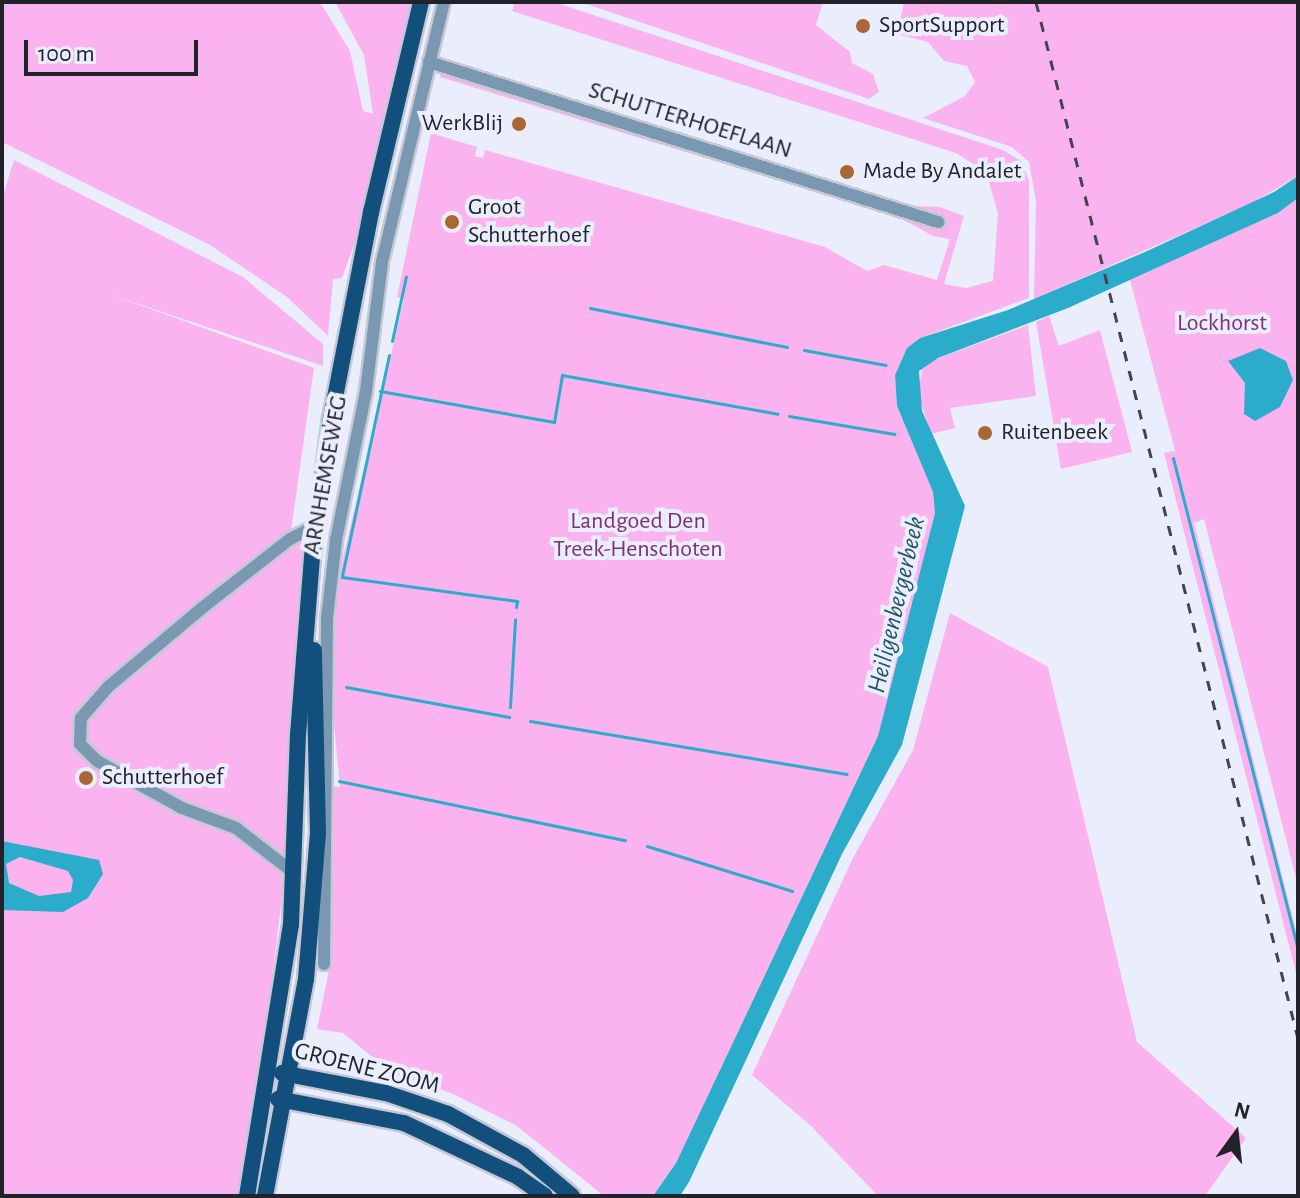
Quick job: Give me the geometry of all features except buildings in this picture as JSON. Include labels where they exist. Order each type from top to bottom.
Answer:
[{"type":"main road","name":"ARNHEMSEWEG","points":[[247,1196],[269,1071],[294,873],[298,735],[317,525],[344,342],[421,2]]},
{"type":"main road","name":"ARNHEMSEWEG","points":[[265,1196],[291,1074],[306,979],[318,832],[311,573]]},
{"type":"main road","name":"GROENE ZOOM","points":[[269,1071],[386,1093],[448,1114],[523,1155],[572,1196]]},
{"type":"main road","name":"GROENE ZOOM","points":[[264,1097],[404,1123],[518,1177],[545,1196]]},
{"type":"street","name":"ARNHEMSEWEG","points":[[324,964],[327,634],[336,540],[366,391],[382,262],[444,2]]},
{"type":"street","name":"SCHUTTERHOEFLAAN","points":[[429,62],[938,222]]},
{"type":"street","name":"ARNHEMSEWEG","points":[[294,873],[236,828],[182,808],[97,761],[80,744],[81,718],[108,687],[202,608],[290,539],[317,525]]},
{"type":"green space","points":[[2,2],[320,2],[350,51],[363,111],[373,114],[364,55],[335,2],[416,2],[362,223],[342,278],[333,279],[328,336],[287,297],[210,245],[2,142]]},
{"type":"green space","name":"Landgoed Den Treek-Henschoten","points":[[515,2],[554,2],[1003,150],[1021,161],[1029,180],[1029,298],[920,338],[907,348],[895,375],[897,406],[933,492],[935,513],[878,736],[676,1163],[653,1196],[604,1196],[517,1126],[451,1093],[392,1073],[343,1033],[317,1029],[332,955],[316,955],[323,786],[340,787],[330,681],[338,579],[404,299],[397,297],[431,133],[477,147],[475,156],[483,158],[485,150],[825,247],[867,271],[884,265],[937,280],[950,239],[933,236],[898,217],[440,77],[444,60],[911,206],[940,207],[964,216],[944,284],[966,288],[993,281],[998,214],[986,172],[956,153],[512,11]]},
{"type":"green space","points":[[580,2],[823,2],[816,25],[850,52],[852,63],[873,74],[879,92],[869,99]]},
{"type":"green space","points":[[904,2],[1298,2],[1298,176],[1250,204],[1034,299],[1036,202],[1029,162],[1012,147],[923,118],[965,96],[975,82],[967,66],[944,61],[928,42],[897,34]]},
{"type":"green space","points":[[14,160],[243,277],[323,344],[323,366],[109,294],[314,368],[291,531],[306,521],[284,881],[245,1196],[2,1196],[2,199]]},
{"type":"green space","name":"Lockhorst","points":[[1298,198],[1298,886],[1204,519],[1194,523],[1298,939],[1298,981],[1164,453],[1175,451],[1192,515],[1130,280],[1278,213]]},
{"type":"green space","points":[[1049,316],[1059,346],[1100,330],[1132,452],[1061,469],[1036,322]]},
{"type":"green space","points":[[1028,325],[1036,396],[950,408],[955,428],[931,434],[918,394],[923,364]]},
{"type":"green space","points":[[950,613],[1048,667],[1137,1042],[1246,1138],[1205,1196],[878,1196],[811,1126],[752,1075],[853,858],[913,750]]},
{"type":"water","points":[[1298,176],[1298,198],[1278,213],[1068,308],[938,358],[919,371],[922,411],[965,506],[902,745],[842,854],[689,1182],[680,1196],[653,1196],[676,1163],[878,736],[935,513],[933,492],[897,406],[895,375],[907,348],[920,338],[1008,310],[1145,252],[1274,192]]},
{"type":"water","points":[[1260,348],[1286,361],[1293,380],[1280,407],[1255,421],[1244,414],[1245,383],[1228,361]]},
{"type":"water","points":[[2,841],[99,860],[103,874],[88,898],[63,912],[2,910]],"holes":[[[20,857],[68,871],[73,880],[71,892],[39,896],[9,883],[6,864]]]},
{"type":"waterway","points":[[392,341],[406,276]]},
{"type":"waterway","points":[[590,308],[787,347]]},
{"type":"waterway","points":[[804,350],[886,365]]},
{"type":"waterway","points":[[389,355],[342,577],[517,601],[516,607]]},
{"type":"waterway","points":[[380,391],[554,422],[562,375],[778,414]]},
{"type":"waterway","points":[[789,416],[894,434]]},
{"type":"waterway","points":[[1173,458],[1298,950]]},
{"type":"waterway","points":[[510,707],[515,619]]},
{"type":"waterway","points":[[346,687],[509,717]]},
{"type":"waterway","points":[[530,721],[847,774]]},
{"type":"waterway","points":[[339,781],[625,840]]},
{"type":"waterway","points":[[647,846],[792,891]]},
{"type":"railway","points":[[1036,2],[1298,1038]]},
{"type":"place","name":"SportSupport","points":[[863,26]]},
{"type":"place","name":"WerkBlij","points":[[519,124]]},
{"type":"place","name":"Made By Andalet","points":[[847,172]]},
{"type":"place","name":"Groot Schutterhoef","points":[[452,222]]},
{"type":"place","name":"Ruitenbeek","points":[[985,433]]},
{"type":"place","name":"Schutterhoef","points":[[86,778]]},
{"type":"water label","name":"Heiligenbergerbeek","points":[[897,605]]}]
